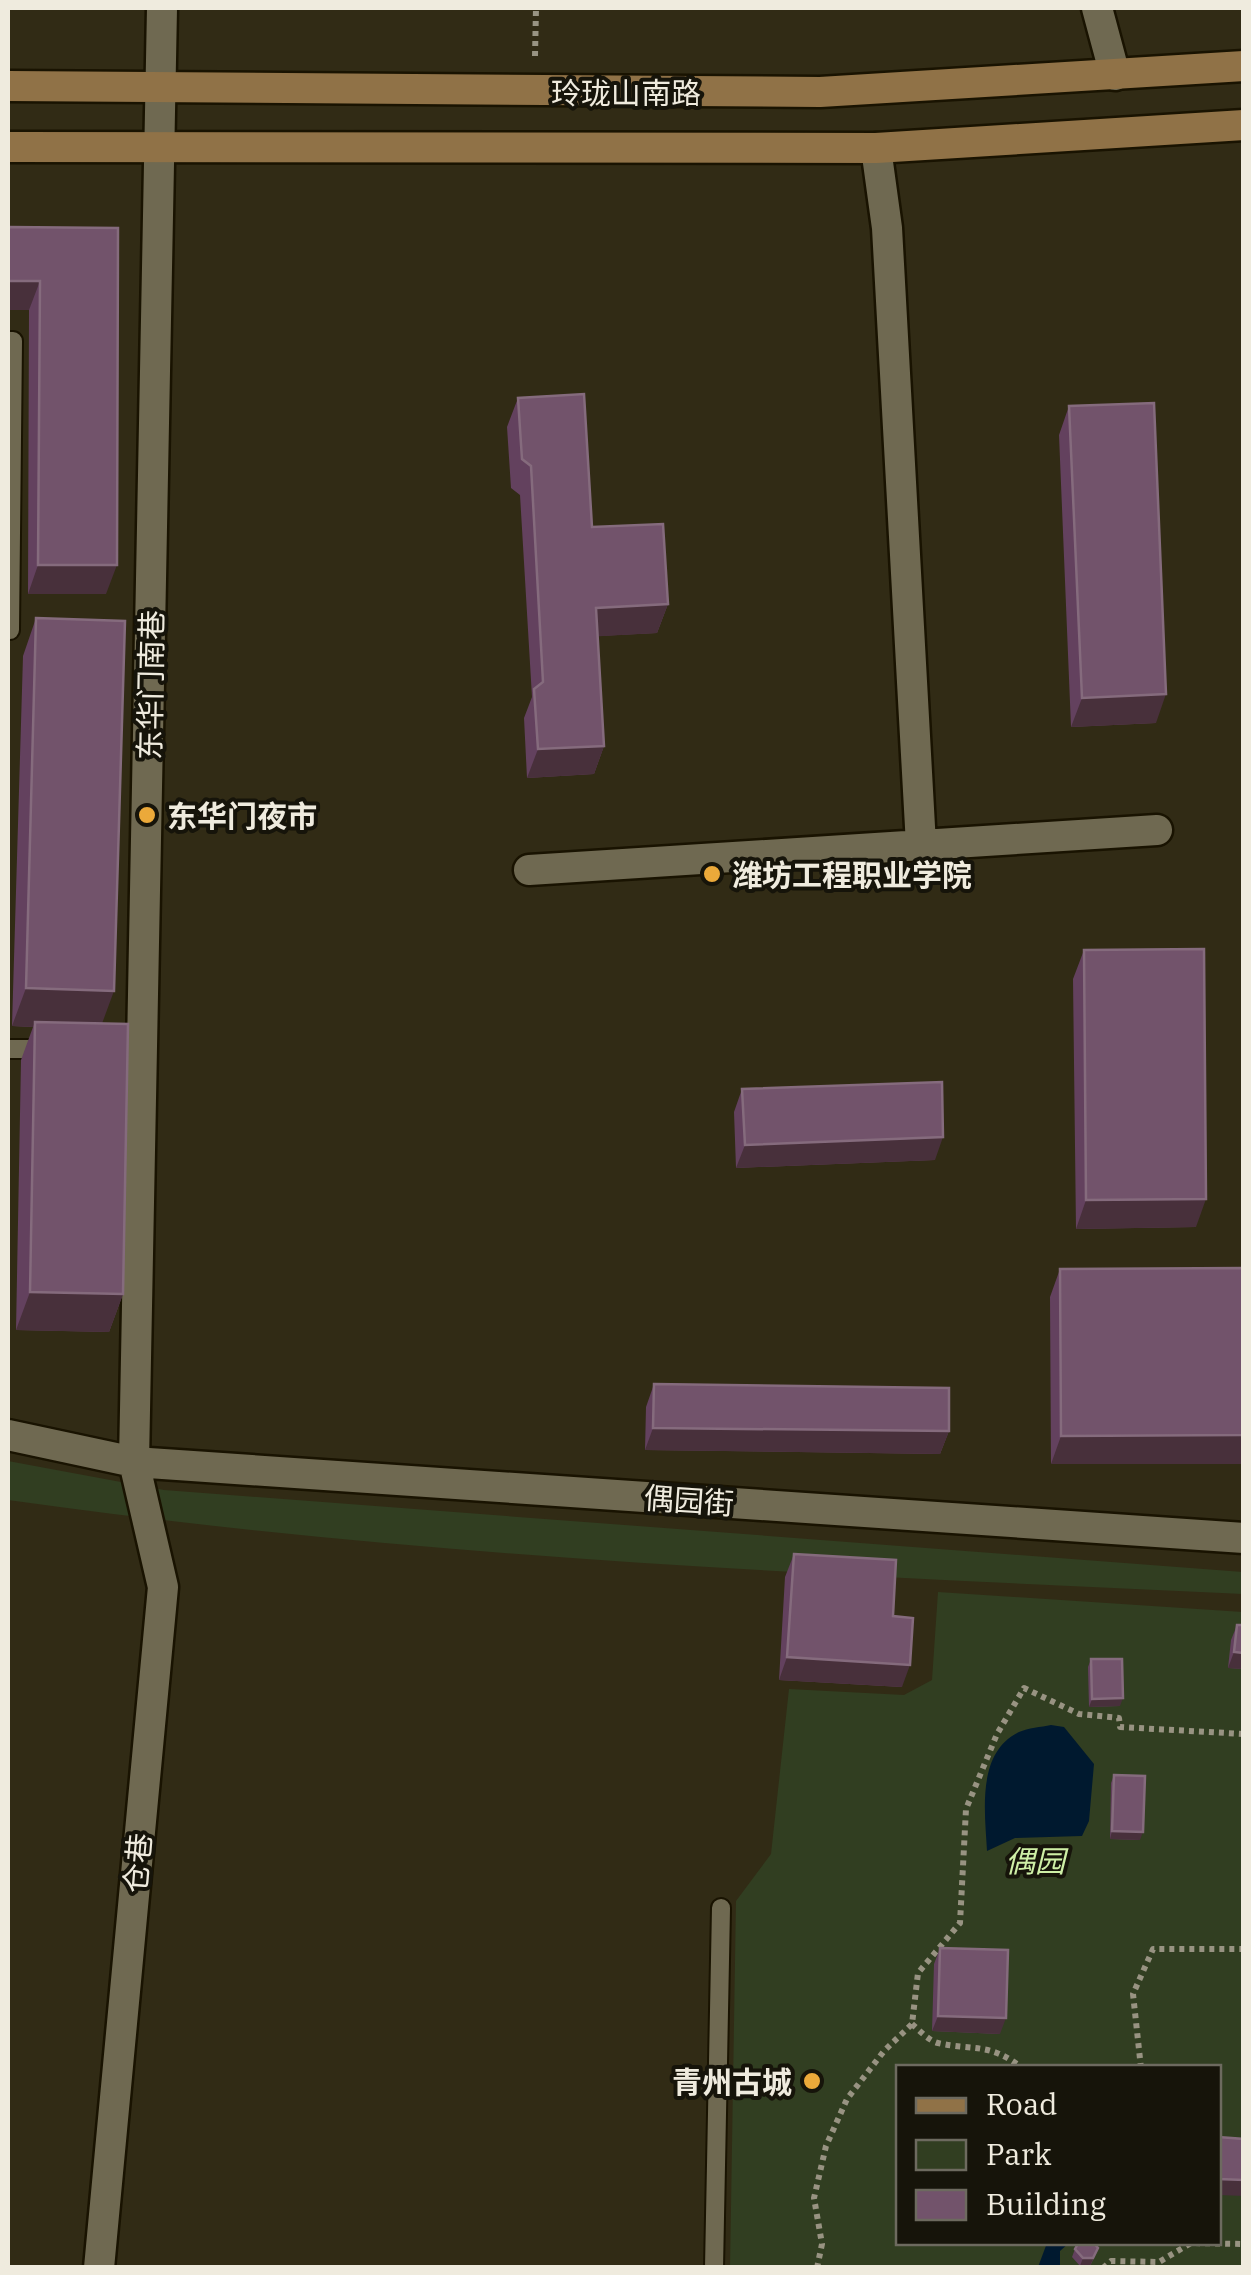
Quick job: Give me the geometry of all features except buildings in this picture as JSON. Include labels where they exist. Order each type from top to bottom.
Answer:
[{"type":"main road","name":"玲珑山南路","points":[[8,86],[820,92],[1244,66]]},
{"type":"main road","name":"玲珑山南路","points":[[8,147],[876,148],[1244,125]]},
{"type":"street","name":"东华门南巷","points":[[134,1462],[162,8]]},
{"type":"street","points":[[1097,8],[1115,75]]},
{"type":"street","points":[[876,148],[887,228],[921,845]]},
{"type":"street","points":[[528,870],[1157,830]]},
{"type":"street","name":"偶园街","points":[[8,1435],[134,1462],[1244,1538]]},
{"type":"street","name":"仓巷","points":[[99,2268],[164,1586],[134,1462]]},
{"type":"lane","points":[[8,341],[13,341],[15,630]]},
{"type":"lane","points":[[8,1049],[63,1050]]},
{"type":"lane","points":[[714,2268],[721,1908]]},
{"type":"path","points":[[534,92],[536,8]]},
{"type":"path","points":[[817,2268],[822,2244],[814,2198],[826,2146],[848,2099],[912,2024],[918,1972],[960,1924],[966,1809],[997,1734],[1024,1688],[1079,1714],[1119,1718],[1120,1728],[1244,1734]]},
{"type":"path","points":[[1141,2065],[1133,1994],[1154,1950],[1244,1949]]},
{"type":"path","points":[[912,2024],[935,2042],[978,2045],[1007,2056],[1018,2065]]},
{"type":"path","points":[[1103,2268],[1111,2261],[1159,2262],[1188,2245]]},
{"type":"green space","points":[[8,1461],[164,1490],[1243,1572],[1243,1594],[624,1562],[162,1520],[8,1500]]},
{"type":"green space","name":"偶园","points":[[938,1592],[1243,1612],[1243,2267],[730,2268],[736,1901],[771,1854],[789,1689],[904,1695],[932,1680]]},
{"type":"water","points":[[1051,1725],[1064,1727],[1094,1764],[1089,1821],[1082,1836],[1015,1838],[987,1851],[986,1785],[996,1754],[1019,1732]]},
{"type":"water","points":[[1046,2245],[1067,2245],[1060,2251],[1060,2267],[1038,2267]]},
{"type":"place","name":"东华门夜市","points":[[147,815]]},
{"type":"place","name":"潍坊工程职业学院","points":[[712,874]]},
{"type":"place","name":"青州古城","points":[[812,2081]]}]
